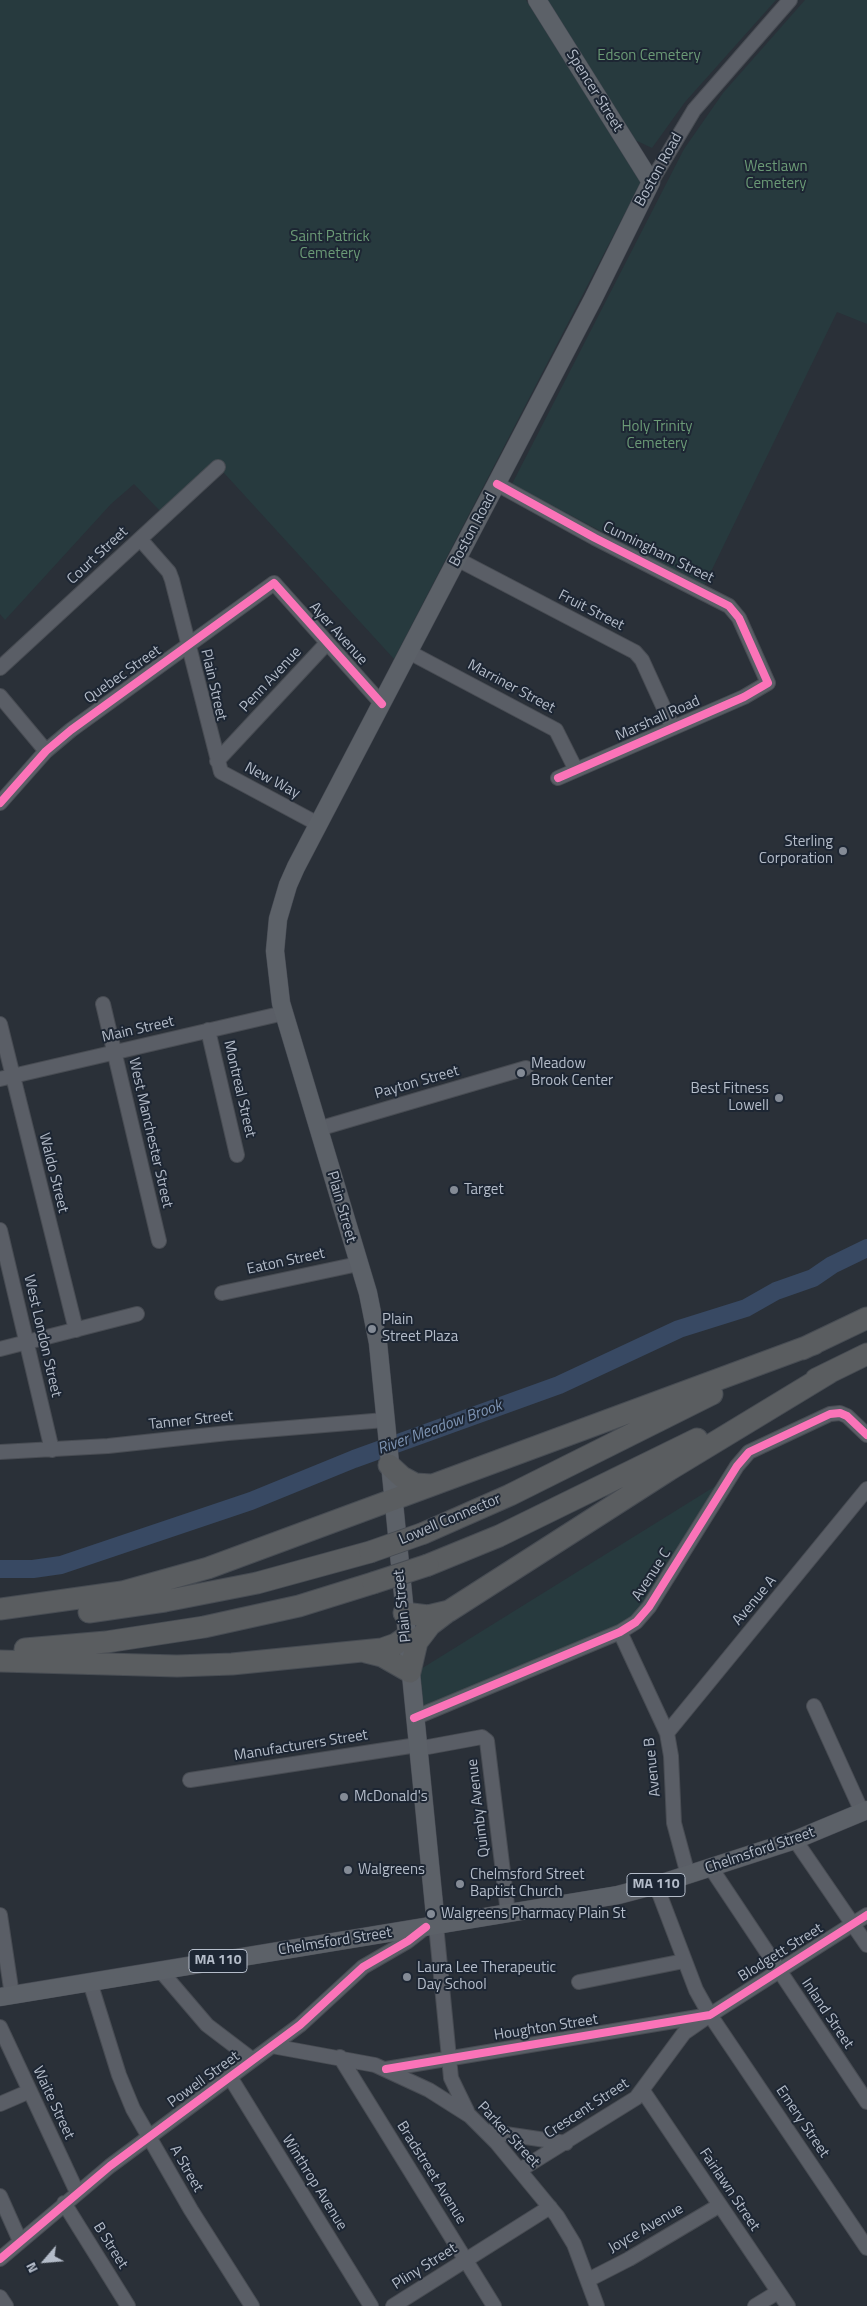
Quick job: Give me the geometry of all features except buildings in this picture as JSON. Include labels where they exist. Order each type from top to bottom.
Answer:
[{"type":"highway","name":"Lowell Connector","points":[[0,1618],[79,1613],[179,1599],[281,1578],[370,1552],[424,1533],[518,1491],[867,1318]]},
{"type":"highway","points":[[0,1609],[96,1597],[168,1581],[208,1568],[814,1344]]},
{"type":"highway","name":"Lowell Connector","points":[[0,1650],[82,1645],[187,1630],[299,1606],[428,1565],[542,1515],[867,1354]]},
{"type":"highway","points":[[361,1651],[382,1656],[410,1672],[417,1642],[430,1625],[449,1611],[669,1470],[829,1373]]},
{"type":"highway","points":[[389,1465],[415,1484],[432,1485]]},
{"type":"highway","points":[[404,1613],[428,1616],[449,1611]]},
{"type":"highway","points":[[0,1661],[200,1666],[361,1651],[392,1646],[406,1637]]},
{"type":"main road","name":"Spencer Street","points":[[537,0],[652,182]]},
{"type":"main road","name":"Boston Road","points":[[284,1013],[277,984],[275,951],[278,919],[288,885],[652,182]]},
{"type":"main road","name":"Plain Street","points":[[284,1013],[373,1316],[410,1672],[431,1926]]},
{"type":"main road","name":"Chelmsford Street","points":[[6,1996],[618,1895],[711,1868],[795,1840],[864,1811]]},
{"type":"street","name":"Boston Road","points":[[652,182],[694,110],[790,0]]},
{"type":"street","name":"Court Street","points":[[0,668],[218,467]]},
{"type":"street","name":"Cunningham Street","points":[[497,484],[610,546],[730,606],[739,618],[768,683]]},
{"type":"street","name":"Plain Street","points":[[140,539],[169,572],[190,645],[217,761]]},
{"type":"street","name":"Fruit Street","points":[[458,559],[635,652],[642,660],[673,728]]},
{"type":"street","name":"Quebec Street","points":[[0,803],[46,752],[102,707],[274,584]]},
{"type":"street","name":"Ayer Avenue","points":[[274,584],[382,704]]},
{"type":"street","name":"Penn Avenue","points":[[217,761],[327,643]]},
{"type":"street","name":"Marriner Street","points":[[410,652],[556,730],[576,770]]},
{"type":"street","name":"Marshall Road","points":[[558,778],[744,697],[768,683]]},
{"type":"street","points":[[0,696],[46,752]]},
{"type":"street","name":"New Way","points":[[217,761],[224,774],[318,824]]},
{"type":"street","name":"West Manchester Street","points":[[103,1004],[159,1241]]},
{"type":"street","name":"Main Street","points":[[6,1077],[284,1013]]},
{"type":"street","name":"Waldo Street","points":[[0,1024],[6,1077],[76,1330]]},
{"type":"street","name":"Montreal Street","points":[[208,1030],[237,1155]]},
{"type":"street","name":"Payton Street","points":[[318,1129],[526,1068]]},
{"type":"street","name":"West London Street","points":[[0,1230],[52,1450]]},
{"type":"street","name":"Eaton Street","points":[[222,1293],[358,1264]]},
{"type":"street","points":[[0,1349],[137,1314]]},
{"type":"street","name":"Avenue C","points":[[414,1718],[620,1632],[643,1615],[737,1466],[749,1452],[830,1414],[840,1413],[847,1416],[867,1435]]},
{"type":"street","name":"Tanner Street","points":[[0,1452],[386,1427]]},
{"type":"street","name":"Avenue A","points":[[667,1733],[867,1489]]},
{"type":"street","name":"Avenue B","points":[[620,1632],[667,1733],[671,1756],[674,1823],[688,1875]]},
{"type":"street","points":[[814,1706],[864,1811]]},
{"type":"street","name":"Quimby Avenue","points":[[417,1747],[482,1737],[487,1741],[508,1913]]},
{"type":"street","name":"Manufacturers Street","points":[[190,1780],[417,1747]]},
{"type":"street","points":[[795,1840],[867,1945]]},
{"type":"street","name":"Inland Street","points":[[711,1868],[867,2102]]},
{"type":"street","points":[[656,1885],[684,1961],[710,2015]]},
{"type":"street","points":[[0,1915],[6,1996]]},
{"type":"street","name":"Blodgett Street","points":[[710,2015],[867,1915]]},
{"type":"street","name":"Plain Street","points":[[431,1926],[449,2058],[455,2088],[470,2116]]},
{"type":"street","name":"Powell Street","points":[[0,2259],[77,2192],[311,2016],[363,1967],[431,1926]]},
{"type":"street","points":[[579,1982],[684,1961]]},
{"type":"street","points":[[160,1970],[207,2025],[253,2060]]},
{"type":"street","name":"A Street","points":[[90,1982],[126,2092],[148,2137],[252,2306]]},
{"type":"street","name":"Houghton Street","points":[[386,2069],[710,2015]]},
{"type":"street","name":"Crescent Street","points":[[520,2170],[628,2105],[643,2091],[684,2033],[710,2015]]},
{"type":"street","name":"Emery Street","points":[[710,2015],[867,2248]]},
{"type":"street","name":"Waite Street","points":[[0,2027],[77,2192]]},
{"type":"street","name":"Parker Street","points":[[272,2046],[340,2057],[386,2069],[443,2097],[470,2116],[550,2206],[574,2244],[597,2306]]},
{"type":"street","name":"Bradstreet Avenue","points":[[340,2057],[494,2306]]},
{"type":"street","name":"Winthrop Avenue","points":[[230,2077],[372,2306]]},
{"type":"street","points":[[0,2104],[30,2090]]},
{"type":"street","name":"Fairlawn Street","points":[[643,2091],[788,2306]]},
{"type":"street","points":[[485,2131],[566,2143]]},
{"type":"street","points":[[0,2196],[20,2241]]},
{"type":"street","name":"B Street","points":[[64,2203],[128,2306]]},
{"type":"street","name":"Joyce Avenue","points":[[588,2280],[629,2259],[720,2205]]},
{"type":"street","name":"Pliny Street","points":[[393,2306],[550,2206]]},
{"type":"street","points":[[755,2306],[778,2292]]},
{"type":"street","points":[[0,2297],[6,2306]]},
{"type":"green space","name":"Saint Patrick Cemetery","points":[[0,0],[526,0],[641,182],[394,659],[214,462],[161,512],[134,484],[111,504],[5,620],[0,614]]},
{"type":"green space","name":"Edson Cemetery","points":[[547,0],[776,0],[685,102],[652,148],[635,140]]},
{"type":"green space","points":[[805,0],[867,0],[867,324],[837,312],[704,586],[512,484],[684,149],[723,93]]},
{"type":"green space","points":[[730,1477],[643,1615],[414,1718],[416,1672]]},
{"type":"waterway","name":"River Meadow Brook","points":[[0,1569],[33,1569],[61,1565],[251,1501],[354,1459],[559,1385],[679,1329],[746,1308],[776,1291],[813,1278],[832,1265],[867,1248]]},
{"type":"cycle path","points":[[497,484],[595,538],[729,606],[739,618],[768,683],[744,697],[558,778]]},
{"type":"cycle path","points":[[0,803],[46,751],[71,730],[274,583],[382,704]]},
{"type":"cycle path","points":[[414,1718],[620,1632],[636,1622],[649,1607],[737,1466],[749,1452],[830,1414],[840,1413],[847,1416],[867,1435]]},
{"type":"cycle path","points":[[386,2069],[710,2015],[867,1915]]},
{"type":"cycle path","points":[[0,2259],[110,2166],[300,2025],[363,1967],[408,1941],[426,1927]]},
{"type":"place","name":"Sterling Corporation","points":[[843,851]]},
{"type":"place","name":"Meadow Brook Center","points":[[521,1073]]},
{"type":"place","name":"Best Fitness Lowell","points":[[779,1098]]},
{"type":"place","name":"Target","points":[[454,1190]]},
{"type":"place","name":"Plain Street Plaza","points":[[372,1329]]},
{"type":"place","name":"McDonald's","points":[[344,1797]]},
{"type":"place","name":"Walgreens","points":[[348,1870]]},
{"type":"place","name":"Chelmsford Street Baptist Church","points":[[460,1884]]},
{"type":"place","name":"Walgreens Pharmacy Plain St","points":[[431,1914]]},
{"type":"place","name":"Laura Lee Therapeutic Day School","points":[[407,1977]]},
{"type":"park label","name":"Westlawn Cemetery","points":[[776,176]]},
{"type":"park label","name":"Holy Trinity Cemetery","points":[[657,436]]}]
